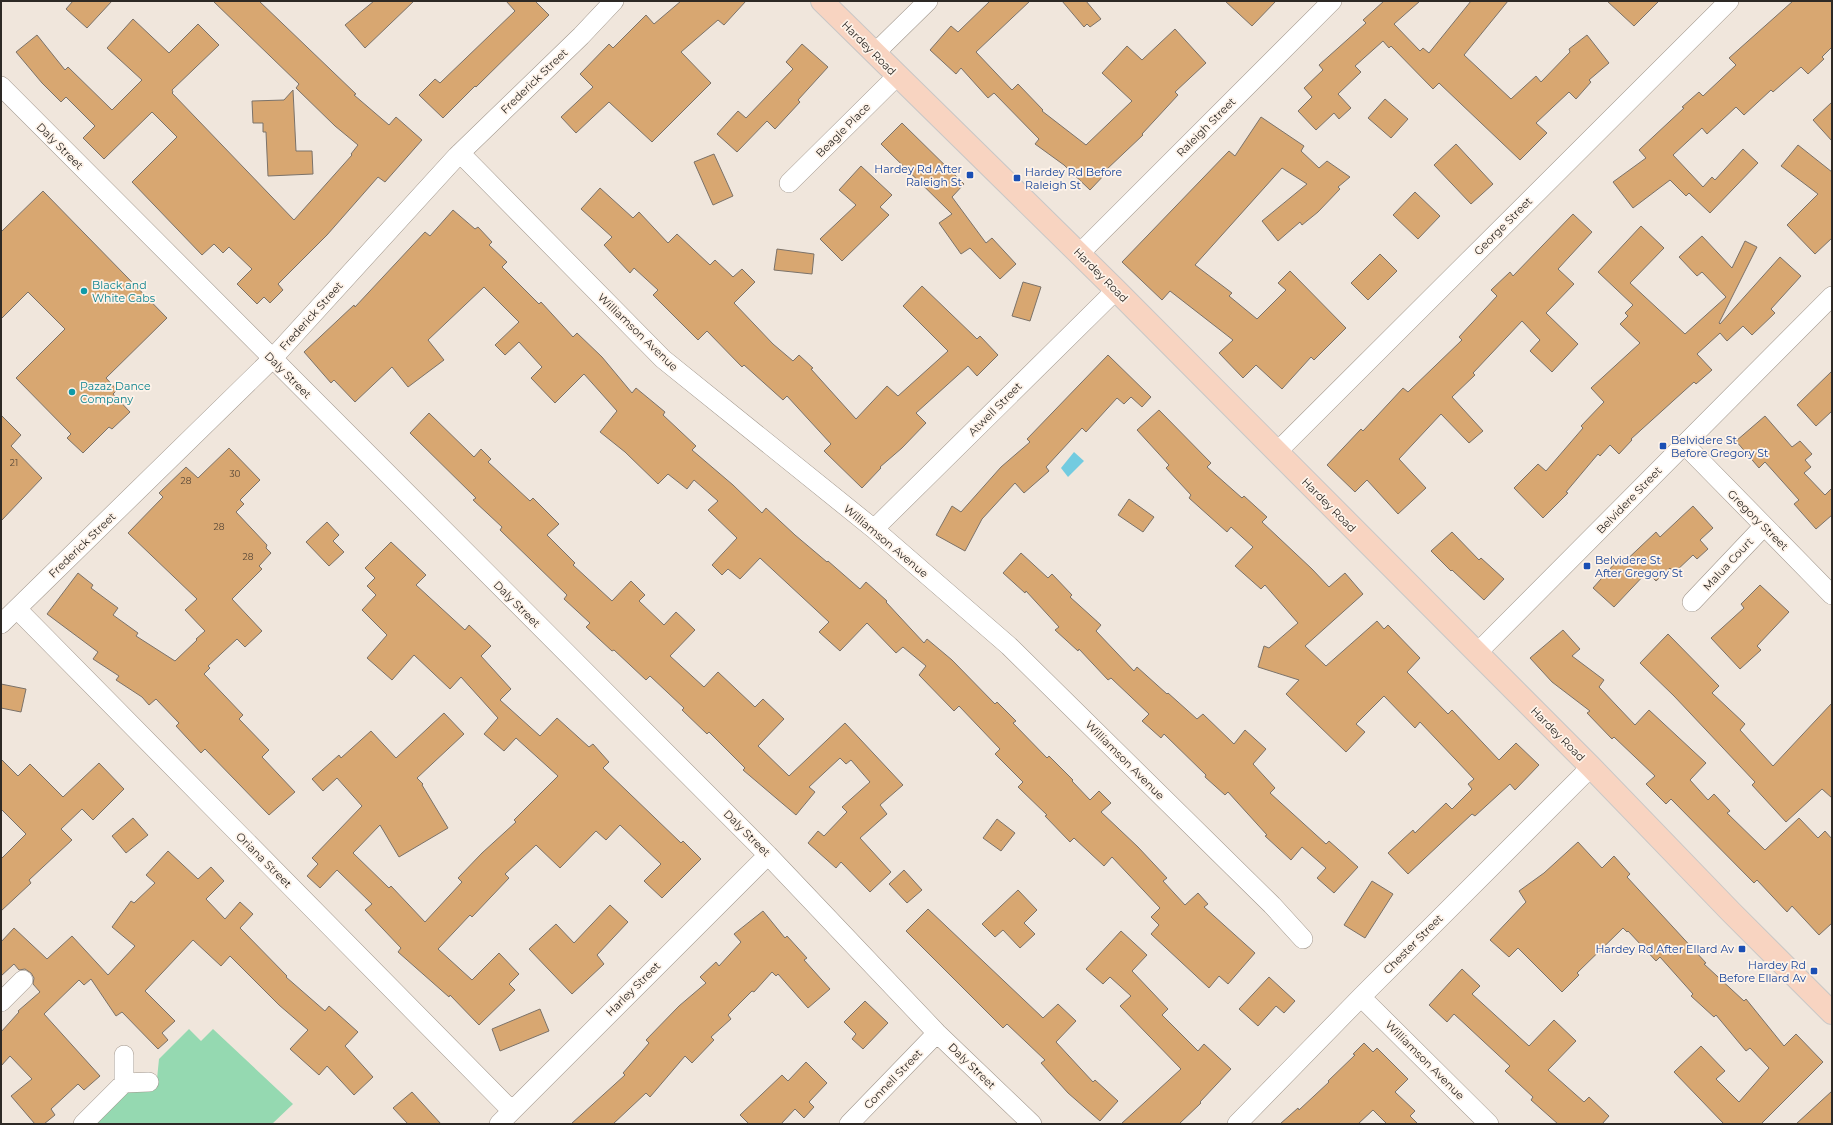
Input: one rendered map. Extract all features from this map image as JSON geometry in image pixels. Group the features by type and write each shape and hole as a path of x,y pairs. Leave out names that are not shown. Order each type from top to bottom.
{"main road":[{"name":"Hardey Road","path":"822,1 1116,290 1591,767 1731,912 1832,1013"}],"street":[{"name":"Frederick Street","path":"1,624 272,359 460,153 581,36 614,1"},
{"path":"875,53 928,1"},
{"name":"Raleigh Street","path":"1080,254 1332,1"},
{"name":"George Street","path":"1276,452 1729,1"},
{"name":"Beagle Place","path":"789,183 897,76"},
{"name":"Daly Street","path":"1,86 768,855 937,1033 1032,1124"},
{"name":"Williamson Avenue","path":"460,153 663,359 874,529 1010,646 1272,905 1303,939"},
{"name":"Atwell Street","path":"874,529 1116,290"},
{"name":"Belvidere Street","path":"1477,654 1832,296"},
{"name":"Gregory Street","path":"1684,444 1832,595"},
{"name":"Malua Court","path":"1692,602 1764,526"},
{"name":"Oriana Street","path":"17,609 512,1111"},
{"name":"Chester Street","path":"1237,1124 1361,997 1591,767"},
{"name":"Harley Street","path":"499,1124 768,855"},
{"path":"1,1002 23,980"},
{"name":"Williamson Avenue","path":"1361,997 1489,1124"},
{"name":"Connell Street","path":"849,1124 937,1033"},
{"path":"124,1055 124,1083"},
{"path":"83,1124 124,1083 149,1082"}],"green space":[{"path":"189,1029 201,1041 213,1029 293,1104 272,1124 92,1124 125,1092 156,1089 159,1059"}],"water":[{"path":"1074,452 1084,461 1068,477 1061,468"}],"building":[{"path":"73,1 112,1 87,28 66,9"},
{"path":"213,1 259,1 356,94 354,95 389,125 396,117 422,140 385,182 378,177 327,235 278,284 283,290 270,303 264,297 257,304 237,284 252,269 229,247 223,253 214,244 202,255 132,182 177,137 152,112 104,159 83,138 95,126 66,97 61,102 42,83 16,52 37,35 65,70 68,67 112,110 142,80 107,48 133,19 169,53 198,24 219,45 172,90 172,93 294,220 352,155 351,154 358,145 335,126 296,88 299,84"},
{"path":"374,1 414,1 365,48 345,25"},
{"path":"506,1 535,1 549,15 443,118 419,95 435,79 440,83 515,11"},
{"path":"681,1 746,1 724,25 718,20 681,52 711,83 652,142 609,102 576,133 561,117 593,87 580,74 609,44 613,48 646,15 654,24"},
{"path":"990,1 1030,1 976,52 1012,90 1018,84 1043,110 1042,111 1086,145 1132,101 1102,73 1127,46 1142,60 1175,29 1206,63 1175,92 1178,95 1142,134 1143,135 1106,170 1107,172 1090,190 1064,165 1035,144 1039,139 994,93 988,98 961,68 956,74 930,50 951,26 958,32"},
{"path":"1062,1 1086,1 1101,19 1090,27 1087,24 1084,27"},
{"path":"1225,1 1276,1 1252,26"},
{"path":"1384,1 1420,1 1394,24 1420,51 1423,48 1429,53 1471,1 1508,1 1464,55 1511,99 1536,76 1541,82 1570,52 1569,49 1587,35 1609,63 1589,80 1591,82 1576,99 1569,92 1536,123 1547,133 1520,160 1439,83 1433,89 1391,46 1389,48 1383,41 1355,66 1361,72 1338,94 1351,108 1339,119 1334,113 1316,130 1298,111 1312,97 1304,88 1323,70 1319,65 1366,23 1363,20"},
{"path":"1607,1 1659,1 1634,26"},
{"path":"1793,1 1832,1 1832,47 1822,57 1824,59 1808,74 1801,67 1773,92 1771,90 1744,115 1736,107 1707,134 1702,128 1673,155 1703,187 1712,177 1715,180 1743,149 1758,163 1710,213 1689,193 1686,196 1670,180 1633,208 1613,182 1646,158 1639,150 1699,92 1703,96 1736,65 1729,58"},
{"path":"802,44 828,67 798,100 800,102 775,129 767,121 737,152 717,134 738,111 746,118 793,69 786,62"},
{"path":"293,90 296,151 312,151 313,174 268,176 266,132 263,132 263,123 253,123 252,101 284,100"},
{"path":"1385,99 1408,119 1391,138 1368,118"},
{"path":"1832,102 1832,141 1813,120"},
{"path":"1261,117 1304,146 1301,151 1319,168 1327,161 1350,177 1338,187 1340,189 1318,212 1302,225 1300,222 1278,241 1262,221 1307,184 1282,168 1195,265 1232,293 1229,296 1257,319 1286,290 1278,283 1290,271 1346,328 1314,360 1311,357 1282,389 1256,365 1243,378 1219,353 1233,340 1170,291 1162,300 1122,262 1229,151 1235,156"},
{"path":"902,123 964,184 952,197 986,243 992,238 1016,264 1000,279 970,248 961,254 939,223 952,214 881,144"},
{"path":"1456,144 1493,184 1471,204 1434,165"},
{"path":"1798,145 1832,172 1832,238 1815,254 1787,225 1818,194 1781,166"},
{"path":"714,154 733,196 713,205 694,162"},
{"path":"861,166 892,195 880,207 889,215 842,261 820,239 856,205 839,190"},
{"path":"600,188 633,218 639,212 668,243 677,234 710,265 715,260 733,277 742,269 755,282 734,303 773,344 793,361 799,355 813,368 811,369 856,419 887,386 898,396 948,351 903,306 922,286 977,339 980,336 998,355 977,376 968,366 916,413 926,423 902,448 880,467 881,468 862,488 824,451 831,444 787,396 783,400 744,365 742,367 707,331 698,340 653,295 658,290 634,268 630,273 604,245 612,237 581,209"},
{"name":"Black and White Cabs","path":"43,191 167,318 106,378 117,390 113,394 130,412 112,429 109,427 83,453 67,438 71,434 16,378 65,329 28,292 1,319 1,232"},
{"path":"1415,192 1440,216 1418,239 1393,215"},
{"path":"453,210 475,229 478,227 492,242 489,245 507,262 502,267 539,304 541,302 573,337 577,333 602,357 632,393 636,388 665,412 663,415 696,446 692,450 733,485 762,513 766,508 795,535 860,589 866,582 887,601 886,602 924,643 927,639 952,660 995,704 997,702 1016,721 1013,723 1047,758 1049,756 1073,780 1072,781 1090,800 1099,791 1111,803 1101,812 1138,847 1167,878 1163,881 1185,905 1198,893 1208,904 1204,907 1255,953 1228,984 1219,976 1209,988 1151,934 1159,925 1151,917 1160,908 1112,857 1104,866 1074,838 1070,842 1045,816 1047,815 1018,787 1023,782 995,754 1000,749 959,706 954,711 919,675 926,666 903,647 896,653 867,623 840,651 819,632 829,622 760,558 740,579 728,569 722,575 712,565 737,538 708,510 718,501 694,480 687,489 668,474 658,484 625,452 600,432 617,411 584,374 555,403 531,378 542,367 519,342 505,355 495,345 519,322 484,287 428,340 444,360 408,387 392,367 355,402 334,380 331,383 304,352 354,305 355,307 425,232 430,236"},
{"path":"1573,214 1592,232 1558,269 1574,284 1546,313 1578,344 1552,372 1530,351 1540,340 1522,321 1473,373 1475,375 1452,397 1483,431 1469,443 1441,414 1399,459 1426,488 1398,514 1367,480 1355,492 1327,465 1361,429 1363,431 1403,388 1408,392 1462,340 1459,337 1497,296 1491,290 1510,272 1513,276"},
{"path":"1641,226 1664,248 1630,283 1685,334 1726,297 1702,272 1697,276 1679,257 1702,236 1732,268 1745,241 1757,247 1719,323 1720,324 1780,257 1801,276 1771,309 1775,313 1752,335 1743,326 1727,341 1720,333 1697,354 1712,370 1696,384 1694,382 1631,439 1632,440 1619,454 1610,445 1600,456 1598,454 1566,492 1568,493 1543,518 1514,488 1538,464 1546,471 1583,428 1581,426 1604,402 1591,388 1640,343 1620,324 1628,316 1625,313 1633,305 1598,272"},
{"path":"777,249 814,254 812,274 774,270"},
{"path":"1380,254 1397,271 1368,300 1351,283"},
{"path":"1023,282 1041,287 1030,321 1012,316"},
{"path":"1108,355 1151,397 1142,407 1131,397 1124,404 1117,398 1086,432 1082,428 1046,467 1049,471 1024,493 1015,483 982,519 965,551 936,535 952,506 961,512 1001,467 1030,442 1027,439"},
{"path":"1832,371 1832,411 1816,426 1797,405"},
{"path":"1159,410 1211,463 1207,467 1242,498 1244,496 1267,517 1262,522 1329,587 1345,573 1363,594 1305,646 1326,666 1377,621 1384,629 1388,625 1420,658 1407,672 1448,714 1452,710 1499,760 1516,743 1539,765 1515,790 1510,784 1475,816 1472,814 1408,874 1388,853 1413,830 1415,833 1446,803 1452,809 1472,789 1468,784 1474,779 1420,722 1415,728 1384,696 1356,724 1365,732 1346,752 1286,694 1299,680 1258,667 1264,646 1269,648 1298,623 1265,585 1261,589 1235,566 1253,547 1231,527 1227,532 1189,498 1191,495 1166,468 1169,465 1137,430"},
{"path":"429,413 474,457 481,449 491,459 488,462 530,501 533,498 559,524 547,535 575,563 573,565 612,601 631,581 645,595 639,601 664,625 676,612 695,630 670,656 704,687 718,672 755,707 763,699 784,719 758,746 789,776 845,723 903,785 880,805 887,814 860,838 891,872 870,892 841,862 836,868 808,843 818,831 824,836 847,812 842,807 870,782 851,760 846,764 840,758 809,787 815,792 796,815 743,770 745,768 709,732 707,734 682,710 684,708 650,676 646,680 614,650 612,651 586,627 590,623 564,599 567,595 500,530 502,527 473,500 476,498 410,433"},
{"path":"1,415 21,435 11,446 42,478 1,521"},
{"path":"1765,416 1792,447 1800,441 1812,454 1805,460 1811,467 1804,473 1825,495 1832,488 1832,515 1816,529 1794,504 1799,500 1765,462 1759,468 1736,441"},
{"path":"229,448 260,480 240,500 244,504 236,512 267,545 266,548 271,553 259,566 262,569 232,599 262,631 245,647 237,639 208,666 210,668 204,674 243,715 239,719 269,750 262,757 295,792 269,815 205,749 201,753 176,726 179,723 156,699 149,705 142,697 116,680 119,676 93,659 98,652 47,614 78,573 93,585 91,588 118,608 113,615 138,633 136,636 175,661 205,631 185,610 197,599 128,533 163,497 159,493 186,467 198,478"},
{"path":"1129,499 1154,517 1143,532 1118,515"},
{"path":"1693,506 1713,528 1700,540 1708,549 1697,559 1693,555 1674,573 1670,568 1656,581 1647,572 1614,607 1593,588 1616,562 1620,566 1656,532 1660,537"},
{"path":"327,522 339,535 333,541 344,552 329,566 306,542"},
{"path":"1452,532 1479,560 1481,558 1504,579 1484,600 1431,551"},
{"path":"391,542 426,575 416,585 465,630 469,625 491,646 481,656 511,689 500,700 540,736 557,718 589,747 593,744 609,762 603,768 681,843 683,841 701,859 662,898 644,881 661,864 620,825 606,840 596,831 560,868 536,845 505,874 509,878 472,917 470,915 438,949 472,980 499,953 519,974 509,984 515,990 479,1025 450,995 449,997 398,952 401,948 365,910 372,904 337,870 320,888 307,876 318,864 312,858 362,806 337,778 323,791 312,779 339,755 341,758 371,731 396,758 444,713 464,734 417,778 423,784 422,785 448,828 399,857 380,825 353,853 389,888 391,886 425,922 462,882 458,878 482,853 516,822 514,820 558,776 516,738 504,751 484,734 498,718 461,677 450,689 414,655 392,680 367,658 387,635 362,610 376,595 367,586 375,578 365,568"},
{"path":"1021,553 1048,578 1052,574 1072,595 1070,597 1101,625 1096,631 1134,671 1137,667 1197,719 1203,714 1234,744 1245,730 1266,749 1253,764 1275,788 1270,793 1326,844 1329,841 1358,867 1334,893 1317,878 1326,868 1302,847 1291,860 1265,836 1267,835 1228,792 1225,795 1205,777 1206,775 1164,734 1161,738 1142,721 1149,714 1111,678 1108,680 1079,649 1078,651 1055,630 1059,627 1026,591 1025,593 1003,573"},
{"path":"1760,585 1789,612 1757,646 1761,650 1740,669 1711,638 1744,608 1741,604"},
{"path":"1563,630 1580,649 1572,656 1604,680 1599,687 1635,725 1649,710 1706,763 1690,780 1708,800 1714,794 1730,811 1727,813 1765,850 1799,818 1818,838 1825,831 1832,839 1832,923 1819,935 1792,906 1787,912 1757,880 1754,883 1671,799 1666,804 1646,784 1655,776 1614,737 1612,739 1587,713 1590,711 1552,682 1530,658"},
{"path":"1668,634 1719,686 1712,693 1745,724 1740,730 1773,766 1832,703 1832,798 1822,789 1786,822 1752,785 1755,782 1674,696 1640,663"},
{"path":"1,684 26,689 21,712 1,708"},
{"path":"1,759 18,776 30,764 63,797 99,763 124,789 93,820 82,809 61,829 72,840 29,880 31,883 1,911 1,859 26,834 1,809"},
{"path":"133,818 148,835 126,853 112,836"},
{"path":"997,819 1015,833 1001,851 983,838"},
{"path":"1578,842 1602,868 1614,856 1630,874 1627,877 1706,963 1704,964 1744,1001 1746,999 1784,1046 1796,1034 1823,1062 1761,1124 1724,1124 1674,1072 1701,1046 1725,1071 1716,1079 1739,1102 1769,1068 1750,1048 1746,1051 1716,1015 1714,1017 1691,996 1693,994 1660,957 1656,961 1628,931 1627,932 1623,928 1577,973 1579,975 1562,992 1518,948 1509,957 1490,940 1526,902 1519,891 1544,873"},
{"path":"168,851 198,879 211,867 224,881 206,899 225,919 240,902 253,914 240,928 287,976 286,977 325,1011 329,1006 358,1032 345,1046 373,1077 354,1095 327,1066 319,1075 290,1049 308,1030 279,1005 230,956 221,966 193,940 145,991 175,1021 162,1033 168,1040 158,1049 122,1012 116,1016 91,979 84,985 79,980 44,1014 100,1076 84,1090 78,1084 51,1109 55,1115 44,1124 35,1124 11,1096 32,1079 10,1056 1,1066 1,1032 19,1012 18,1011 40,992 33,984 34,978 31,973 25,969 19,970 14,964 1,976 1,942 14,928 47,959 72,936 108,975 135,946 112,927 131,901 134,903 155,883 146,875"},
{"path":"904,870 922,890 907,903 889,884"},
{"path":"1372,881 1393,894 1365,938 1344,925"},
{"path":"1018,890 1037,910 1024,923 1035,934 1020,948 1003,930 995,937 982,924"},
{"path":"610,905 628,922 597,955 604,964 572,994 529,949 556,924 574,943"},
{"path":"928,909 1043,1018 1058,1004 1076,1021 1056,1042 1093,1082 1095,1080 1118,1101 1100,1121 1068,1093 1041,1063 1045,1060 1007,1024 1003,1028 906,931"},
{"path":"763,911 785,938 787,936 807,958 804,960 830,989 808,1008 778,974 776,976 772,972 754,992 752,991 728,1015 731,1019 711,1037 714,1040 692,1063 685,1056 650,1097 646,1093 613,1124 571,1124 625,1075 623,1073 649,1043 646,1040 679,1006 706,983 700,977 716,962 719,966 741,942 734,934"},
{"path":"1121,931 1147,955 1132,971 1168,1009 1162,1015 1198,1051 1204,1044 1231,1069 1200,1102 1201,1103 1179,1124 1121,1124 1181,1069 1120,1006 1131,996 1110,977 1103,984 1086,969"},
{"path":"1462,969 1480,986 1472,994 1529,1046 1554,1020 1576,1041 1548,1070 1584,1102 1589,1097 1609,1116 1602,1124 1558,1124 1531,1100 1533,1097 1505,1071 1510,1066 1454,1014 1447,1022 1429,1005"},
{"path":"1269,977 1295,1001 1284,1013 1276,1006 1258,1026 1239,1009"},
{"path":"865,1001 888,1023 863,1049 852,1039 856,1034 844,1022"},
{"path":"540,1009 549,1031 500,1051 492,1029"},
{"path":"1364,1043 1373,1052 1377,1048 1408,1079 1395,1092 1415,1111 1410,1116 1418,1124 1387,1124 1373,1110 1358,1124 1280,1124 1298,1108 1299,1110 1329,1082 1328,1081 1355,1055 1353,1054"},
{"path":"806,1062 827,1083 809,1102 814,1107 804,1118 795,1109 781,1124 749,1124 740,1115 782,1075 788,1081"},
{"path":"1832,1091 1832,1124 1796,1124"},
{"path":"412,1092 441,1124 408,1124 393,1108"}],"place":[{"name":"Hardey Rd After Raleigh St","path":"970,175"},
{"name":"Hardey Rd Before Raleigh St","path":"1017,178"},
{"name":"Black and White Cabs","path":"84,291"},
{"name":"Pazaz Dance Company","path":"72,392"},
{"name":"Belvidere St Before Gregory St","path":"1663,446"},
{"name":"Belvidere St After Gregory St","path":"1587,566"},
{"name":"Hardey Rd After Ellard Av","path":"1742,949"},
{"name":"Hardey Rd Before Ellard Av","path":"1814,971"}]}
